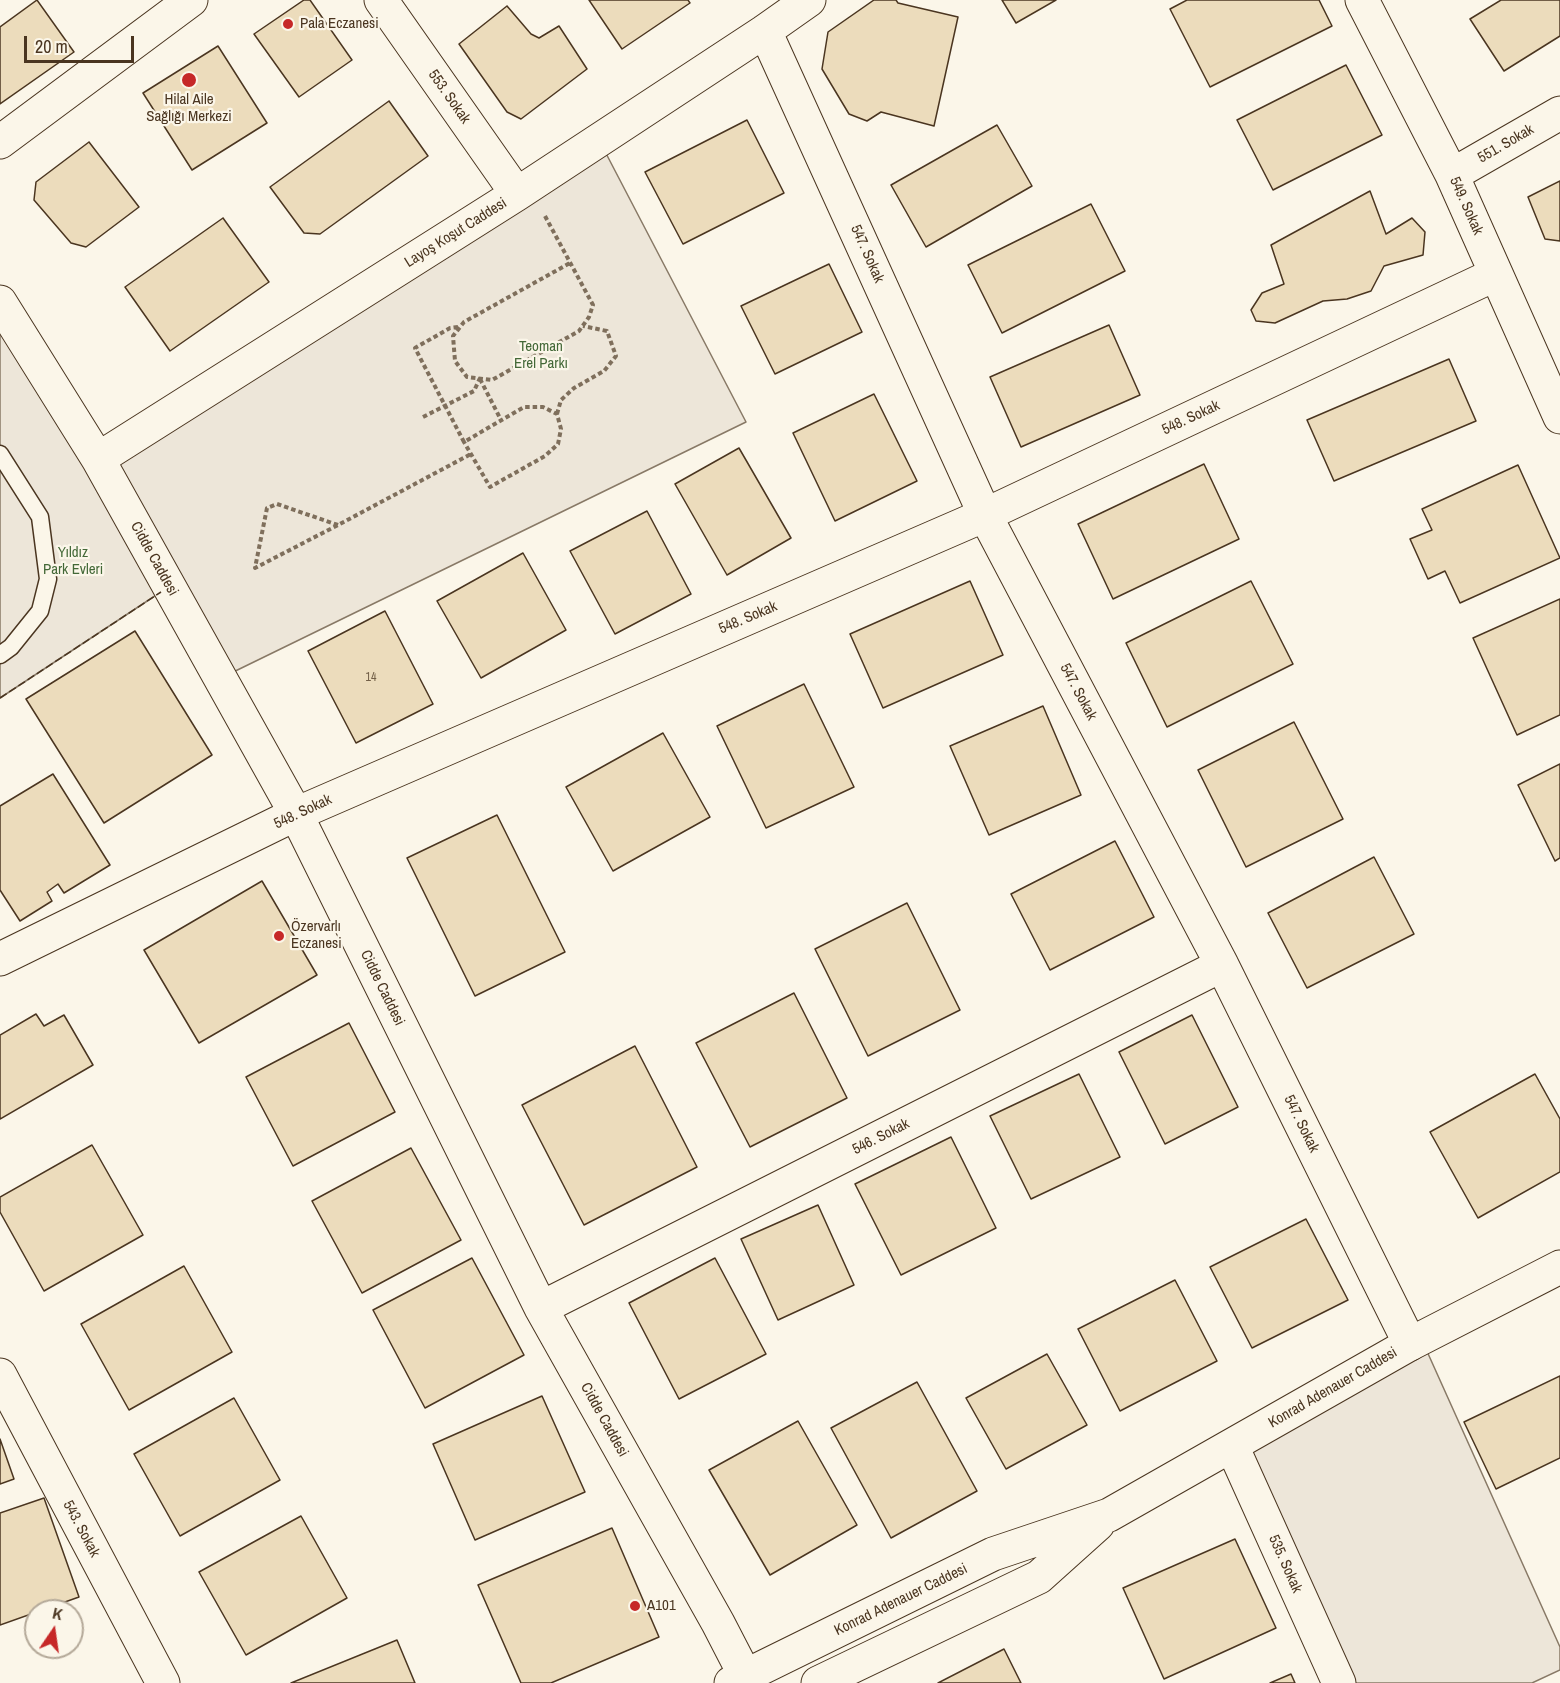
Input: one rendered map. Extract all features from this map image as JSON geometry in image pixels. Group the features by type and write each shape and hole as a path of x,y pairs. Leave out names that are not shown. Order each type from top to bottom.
{"street":[{"path":"0,142 191,0"},
{"name":"553. Sokak","path":"381,0 523,190"},
{"name":"Layoş Koşut Caddesi","path":"98,459 523,190 809,0"},
{"name":"549. Sokak","path":"1362,0 1452,175 1560,417"},
{"name":"547. Sokak","path":"765,31 985,515 1222,965 1410,1344"},
{"name":"551. Sokak","path":"1452,175 1560,113"},
{"name":"548. Sokak","path":"0,959 296,814 985,515 1496,274"},
{"name":"Cidde Caddesi","path":"0,302 98,459 296,814 541,1308 718,1623 742,1681"},
{"name":"546. Sokak","path":"541,1308 1222,965"},
{"name":"Konrad Adenauer Caddesi","path":"742,1681 993,1554 1109,1515 1410,1344 1560,1267"},
{"name":"543. Sokak","path":"0,1375 163,1683"},
{"name":"535. Sokak","path":"1232,1446 1339,1683"},
{"name":"Konrad Adenauer Caddesi","path":"818,1683 1039,1577 1109,1515"}],"lane":[{"path":"0,454 40,517 48,579 40,611 11,647 0,655"}],"path":[{"path":"523,190 570,263 593,305 579,331 492,380 467,377 455,361 453,336 459,327 464,322 570,263"},
{"path":"459,327 450,328 415,348 464,442 490,486 545,456 558,444 561,429 557,414 561,400 574,388 604,371 616,356 607,331 583,326"},
{"path":"423,417 474,392 480,378"},
{"path":"480,378 501,420"},
{"path":"464,442 524,407 543,407 557,414"},
{"path":"338,525 277,504 267,508 255,568 338,525 471,454"}],"green space":[{"name":"Teoman Erel Parkı","path":"599,140 746,422 221,678 170,586 0,698 0,302 98,458"},
{"path":"1421,1338 1560,1647 1560,1670 1532,1683 1339,1683 1232,1446"}],"building":[{"path":"37,0 74,52 0,104 0,27"},
{"path":"304,0 310,0 352,60 299,97 254,34"},
{"path":"589,0 688,0 690,3 622,49"},
{"path":"874,0 896,0 898,3 958,17 934,126 881,112 867,121 849,114 822,69 828,32"},
{"path":"1002,0 1056,0 1016,23"},
{"path":"1187,0 1319,0 1332,26 1210,87 1170,9"},
{"path":"1501,0 1560,0 1560,36 1504,71 1470,19"},
{"path":"507,6 531,34 539,38 559,26 587,69 521,119 507,112 459,44"},
{"path":"218,46 267,123 192,170 143,93"},
{"path":"1346,65 1382,135 1273,190 1237,120"},
{"path":"389,101 428,156 320,234 304,233 270,187"},
{"path":"747,120 784,193 683,244 645,172"},
{"path":"997,125 1032,186 926,247 891,185"},
{"path":"89,142 139,207 86,247 71,243 34,200 36,182"},
{"path":"1560,181 1560,241 1545,239 1528,197"},
{"path":"1370,191 1386,234 1412,218 1425,232 1423,255 1384,266 1371,291 1347,299 1323,301 1275,323 1256,321 1251,310 1262,293 1284,284 1271,245"},
{"path":"1091,204 1125,271 1002,333 968,265"},
{"path":"223,218 269,282 170,351 125,287"},
{"path":"829,264 862,332 775,374 741,306"},
{"path":"1109,325 1140,395 1021,447 990,377"},
{"path":"1449,359 1476,421 1334,481 1307,420"},
{"path":"874,394 917,481 835,521 793,433"},
{"path":"739,448 791,538 727,575 675,484"},
{"path":"1204,464 1239,539 1113,599 1078,524"},
{"path":"1518,465 1560,558 1460,603 1445,571 1428,579 1410,539 1432,530 1422,509"},
{"path":"647,511 691,594 615,634 570,551"},
{"path":"523,553 566,630 481,678 437,601"},
{"path":"970,581 1003,655 883,708 850,634"},
{"path":"1251,581 1293,664 1167,727 1126,643"},
{"path":"1560,599 1560,715 1517,735 1473,638"},
{"path":"385,611 433,704 356,743 308,651"},
{"path":"135,631 212,755 104,823 26,699"},
{"path":"804,684 854,787 766,828 717,726"},
{"path":"1043,706 1081,795 989,835 950,746"},
{"path":"1294,722 1343,819 1246,867 1198,770"},
{"path":"663,733 710,817 613,871 566,787"},
{"path":"1560,764 1560,858 1555,861 1518,785"},
{"path":"53,774 110,865 64,893 58,884 47,892 52,901 20,921 0,890 0,806"},
{"path":"497,815 565,952 475,996 407,858"},
{"path":"1115,841 1154,917 1050,970 1011,894"},
{"path":"1374,857 1414,934 1307,988 1268,913"},
{"path":"262,881 317,975 199,1043 144,950"},
{"path":"907,903 960,1010 868,1056 815,949"},
{"path":"794,993 847,1098 750,1147 696,1043"},
{"path":"36,1014 44,1026 64,1015 93,1065 0,1119 0,1035"},
{"path":"1192,1015 1238,1107 1165,1144 1119,1052"},
{"path":"349,1023 395,1112 293,1166 246,1077"},
{"path":"635,1046 697,1167 584,1225 522,1105"},
{"path":"1079,1074 1120,1157 1031,1199 990,1116"},
{"path":"1535,1074 1560,1119 1560,1172 1478,1218 1430,1132"},
{"path":"951,1137 996,1228 901,1275 855,1184"},
{"path":"92,1145 143,1235 44,1291 0,1212 0,1197"},
{"path":"411,1148 461,1240 362,1293 312,1201"},
{"path":"818,1205 854,1285 778,1320 741,1239"},
{"path":"1306,1219 1348,1300 1252,1348 1210,1267"},
{"path":"472,1258 524,1355 425,1408 373,1310"},
{"path":"715,1258 766,1354 679,1399 629,1303"},
{"path":"184,1266 232,1352 129,1410 81,1324"},
{"path":"1175,1280 1217,1361 1120,1411 1078,1329"},
{"path":"1047,1354 1087,1425 1006,1469 966,1398"},
{"path":"1560,1376 1560,1458 1496,1489 1464,1422"},
{"path":"917,1382 977,1491 891,1538 831,1428"},
{"path":"542,1396 585,1492 475,1540 433,1444"},
{"path":"234,1398 280,1480 180,1536 134,1454"},
{"path":"798,1421 857,1525 770,1575 709,1470"},
{"path":"0,1439 14,1479 0,1484"},
{"path":"44,1498 79,1597 24,1599 24,1616 0,1625 0,1513"},
{"path":"301,1516 347,1598 246,1655 199,1572"},
{"path":"612,1528 659,1637 551,1683 521,1683 478,1585"},
{"path":"1235,1539 1276,1628 1164,1679 1123,1588"},
{"path":"397,1640 415,1683 291,1683"},
{"path":"1004,1649 1021,1683 938,1683"},
{"path":"1291,1674 1295,1683 1270,1683"}],"fence":[{"path":"0,698 161,592"}],"place":[{"name":"Pala Eczanesi","path":"288,24"},
{"name":"Hilal Aile Sağlığı Merkezi","path":"189,80"},
{"name":"Özervarlı Eczanesi","path":"279,936"},
{"name":"A101","path":"635,1606"}],"park label":[{"name":"Yıldız Park Evleri","path":"73,562"}]}
